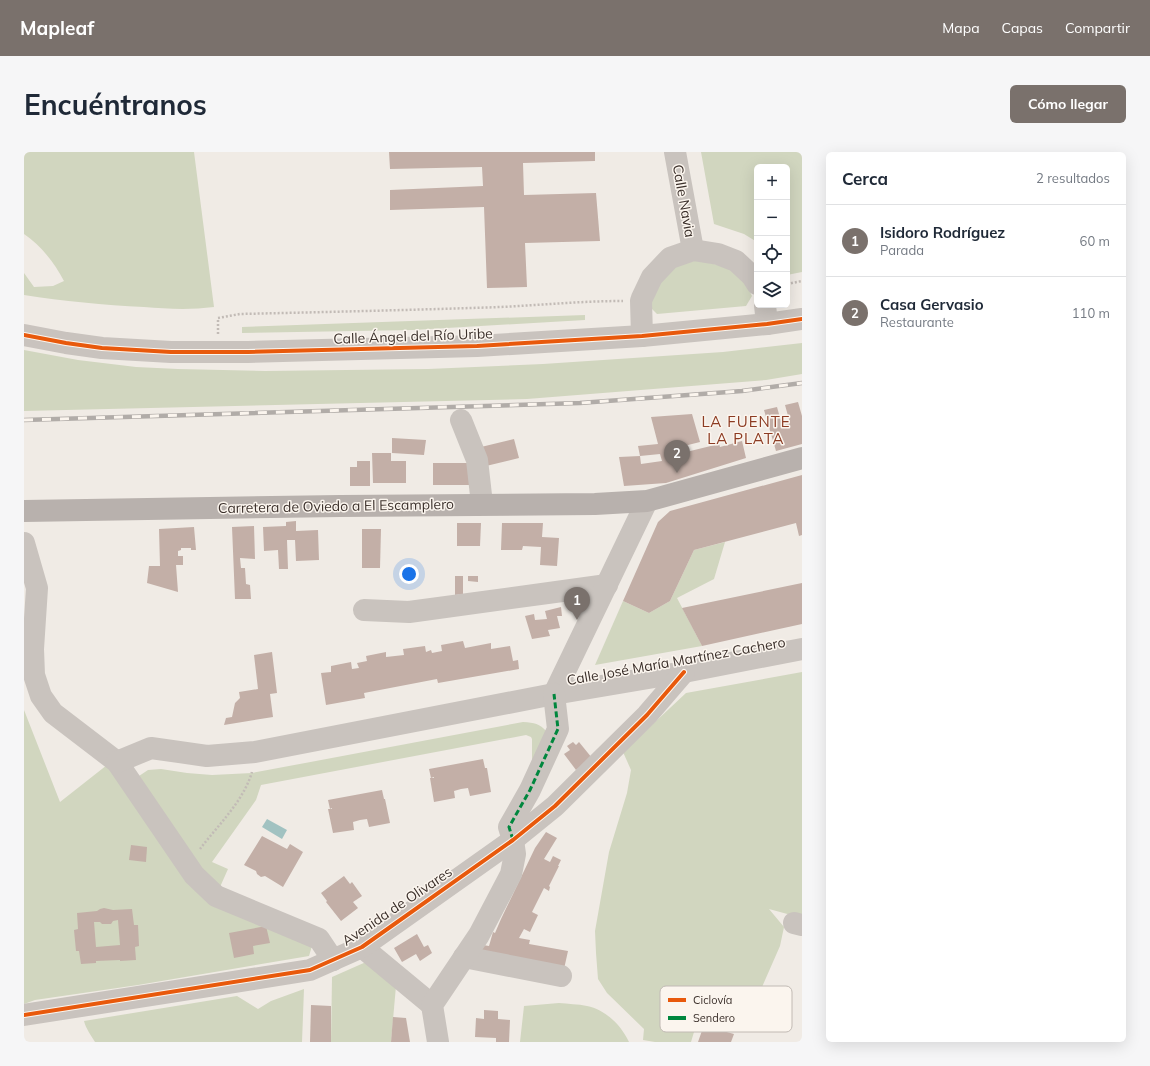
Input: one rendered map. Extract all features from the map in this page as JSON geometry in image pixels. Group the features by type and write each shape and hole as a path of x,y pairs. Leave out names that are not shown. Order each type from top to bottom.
{"main road":[{"name":"Carretera de Oviedo a El Escamplero","path":"24,511 482,504 595,504 647,501 802,458"}],"street":[{"name":"Calle Navia","path":"675,152 693,250"},
{"path":"642,336 641,301 652,277 670,258 693,250 718,254 736,261 754,279"},
{"name":"Calle Ángel del Río Uribe","path":"24,334 66,343 102,348 172,352 248,352 477,346 642,336 766,315 802,319"},
{"path":"460,420 474,441 482,504"},
{"path":"432,1005 479,936 511,874 515,854 509,826 530,790 558,729 554,694 647,501"},
{"path":"24,544 37,588 33,649 34,675 40,696 53,713 116,762 194,875 216,896 319,939 333,960"},
{"path":"364,610 409,612 607,585"},
{"name":"Calle José María Martínez Cachero","path":"116,762 151,748 207,756 255,752 554,694 684,672 802,649"},
{"name":"Avenida de Olivares","path":"24,1015 310,970 362,947 513,840 555,806 647,715 684,672"},
{"path":"362,947 432,1005 438,1042"},
{"path":"464,957 561,976"}],"path":[{"path":"790,283 802,281"},
{"path":"218,352 218,318 240,314 499,307 606,301 641,301"},
{"path":"188,866 232,809 248,783 252,769"}],"green space":[{"path":"24,152 194,152 214,307 188,309 161,308 114,305 24,295 24,273 34,287 53,286 64,281 47,255 24,234"},
{"path":"701,152 802,152 802,272 790,274 790,164 754,164 754,240 744,234 714,224"},
{"path":"697,260 727,267 745,282 752,296 746,306 657,314 649,306 657,285 674,267"},
{"path":"585,315 585,320 413,330 242,333 242,327"},
{"path":"802,343 802,374 766,380 527,399 24,411 24,350 78,360 136,367 265,371 428,369 543,364 723,352"},
{"path":"725,542 714,579 677,598 702,646 595,665 623,601 649,613 670,601 694,550"},
{"path":"802,672 802,918 769,909 784,927 780,946 762,986 660,986 660,1032 694,1032 691,1042 655,1042 643,1040 644,1029 607,993 598,979 595,931 609,852 627,793 631,770 623,752 686,693"},
{"path":"24,710 60,802 107,765 173,855 312,946 309,956 138,985 35,1000 24,1004"},
{"path":"523,722 536,724 547,732 532,779 532,739 526,735 261,785 256,800 212,862 228,869 220,887 207,877 136,778 148,770 161,769 212,775 252,773"},
{"path":"366,962 396,986 391,1042 331,1042 332,977"},
{"path":"304,989 302,1042 95,1042 84,1021 237,996 258,1009 271,1001"},
{"path":"559,1003 584,1005 600,1011 617,1024 629,1042 520,1042 524,1006"}],"water":[{"path":"267,819 287,830 282,839 262,827"}],"building":[{"path":"389,152 595,152 595,161 523,163 524,195 596,193 600,241 525,243 527,287 487,288 484,207 390,210 390,190 483,186 482,167 390,169"},
{"path":"798,402 802,416 802,444 776,451 764,410 777,407 782,425 790,423 785,405"},
{"path":"692,414 700,442 680,447 682,453 719,444 720,447 742,441 746,458 666,483 624,486 619,457 640,456 638,446 658,444 651,417","holes":["660,454 662,461 641,464 640,456"]},
{"path":"392,438 426,440 424,455 392,453"},
{"path":"514,439 519,458 486,466 481,447"},
{"path":"372,453 391,453 391,461 406,461 406,483 373,483"},
{"path":"357,461 370,461 370,486 350,486 350,467 357,467"},
{"path":"433,463 469,463 478,485 433,485"},
{"path":"802,475 802,535 799,536 796,523 694,550 670,601 649,613 623,601 658,522 670,511"},
{"path":"296,521 296,531 318,530 319,560 296,561 295,540 287,540 288,569 279,569 278,550 264,551 263,527 286,526 286,522"},
{"path":"457,523 481,523 480,546 457,546"},
{"path":"502,523 543,523 542,537 559,538 557,566 540,565 541,547 523,546 522,550 501,550"},
{"path":"254,526 255,559 240,558 241,568 245,568 246,584 250,585 251,599 235,599 232,527"},
{"path":"194,527 196,550 191,550 191,548 181,548 181,550 178,551 178,556 183,556 183,565 176,565 178,592 147,583 149,566 160,566 159,529"},
{"path":"362,529 381,529 380,568 362,568"},
{"path":"455,576 463,576 463,594 455,595"},
{"path":"468,576 478,576 478,582 468,581"},
{"path":"802,583 802,624 702,646 682,608"},
{"path":"561,607 562,616 557,616 560,628 548,630 550,636 532,639 525,616 534,614 535,620 547,619 545,611"},
{"path":"463,641 465,648 491,643 491,649 510,646 513,661 518,660 519,669 438,683 437,679 364,693 365,698 326,705 321,673 331,672 331,666 351,662 352,669 359,668 357,663 367,661 366,656 386,652 386,657 404,655 403,649 425,646 426,652 431,650 432,653 442,651 441,645"},
{"path":"272,652 277,693 270,694 273,717 224,725 226,718 232,717 235,703 240,698 239,692 258,689 254,655"},
{"path":"573,742 576,745 579,742 592,758 576,770 564,754 570,750 567,746"},
{"path":"483,759 485,768 487,768 491,792 470,796 468,788 461,789 454,791 455,798 434,802 429,769"},
{"path":"382,790 390,823 369,827 367,819 360,820 353,822 354,830 333,833 328,809 330,809 328,800"},
{"path":"546,832 557,838 544,859 550,862 553,856 561,860 549,886 549,891 544,888 532,912 538,915 530,932 524,929 519,938 530,940 529,944 568,951 564,969 481,953 483,945 489,946 493,932 495,933 535,848"},
{"path":"262,836 287,849 290,844 303,852 283,887 265,876 261,877 256,871 244,865"},
{"path":"131,845 147,847 146,862 129,860"},
{"path":"344,876 350,884 352,882 362,896 353,902 358,908 341,921 321,893"},
{"path":"100,909 132,909 134,925 138,925 139,946 135,947 136,960 96,961 96,963 81,964 79,951 76,951 74,930 78,929 77,913 97,911","holes":["118,920 120,945 96,947 94,922 111,924 113,921"]},
{"path":"266,926 270,943 253,946 254,954 234,958 229,933"},
{"path":"417,934 424,947 428,945 432,953 420,961 416,954 402,962 394,948"},
{"path":"311,1005 331,1006 331,1042 310,1042"},
{"path":"484,1010 498,1011 498,1019 510,1020 509,1042 496,1042 496,1038 475,1037 476,1018 484,1019"},
{"path":"393,1017 406,1018 410,1042 391,1042"},
{"path":"702,1032 727,1032 734,1034 731,1042 698,1042"}],"railway":[{"path":"24,420 580,403 742,391 802,383"}],"marked path":[{"path":"513,840 509,827 530,790 558,729 554,694"}],"cycle path":[{"path":"24,335 102,348 171,352 248,352 477,346 642,336 767,324 802,319"},
{"path":"24,1015 310,970 362,947 513,840 555,806 647,715 684,672"}],"place":[{"name":"Casa Gervasio","path":"677,473"},
{"name":"Isidoro Rodríguez","path":"577,620"}],"district":[{"name":"LA FUENTE LA PLATA","path":"746,430"}]}
